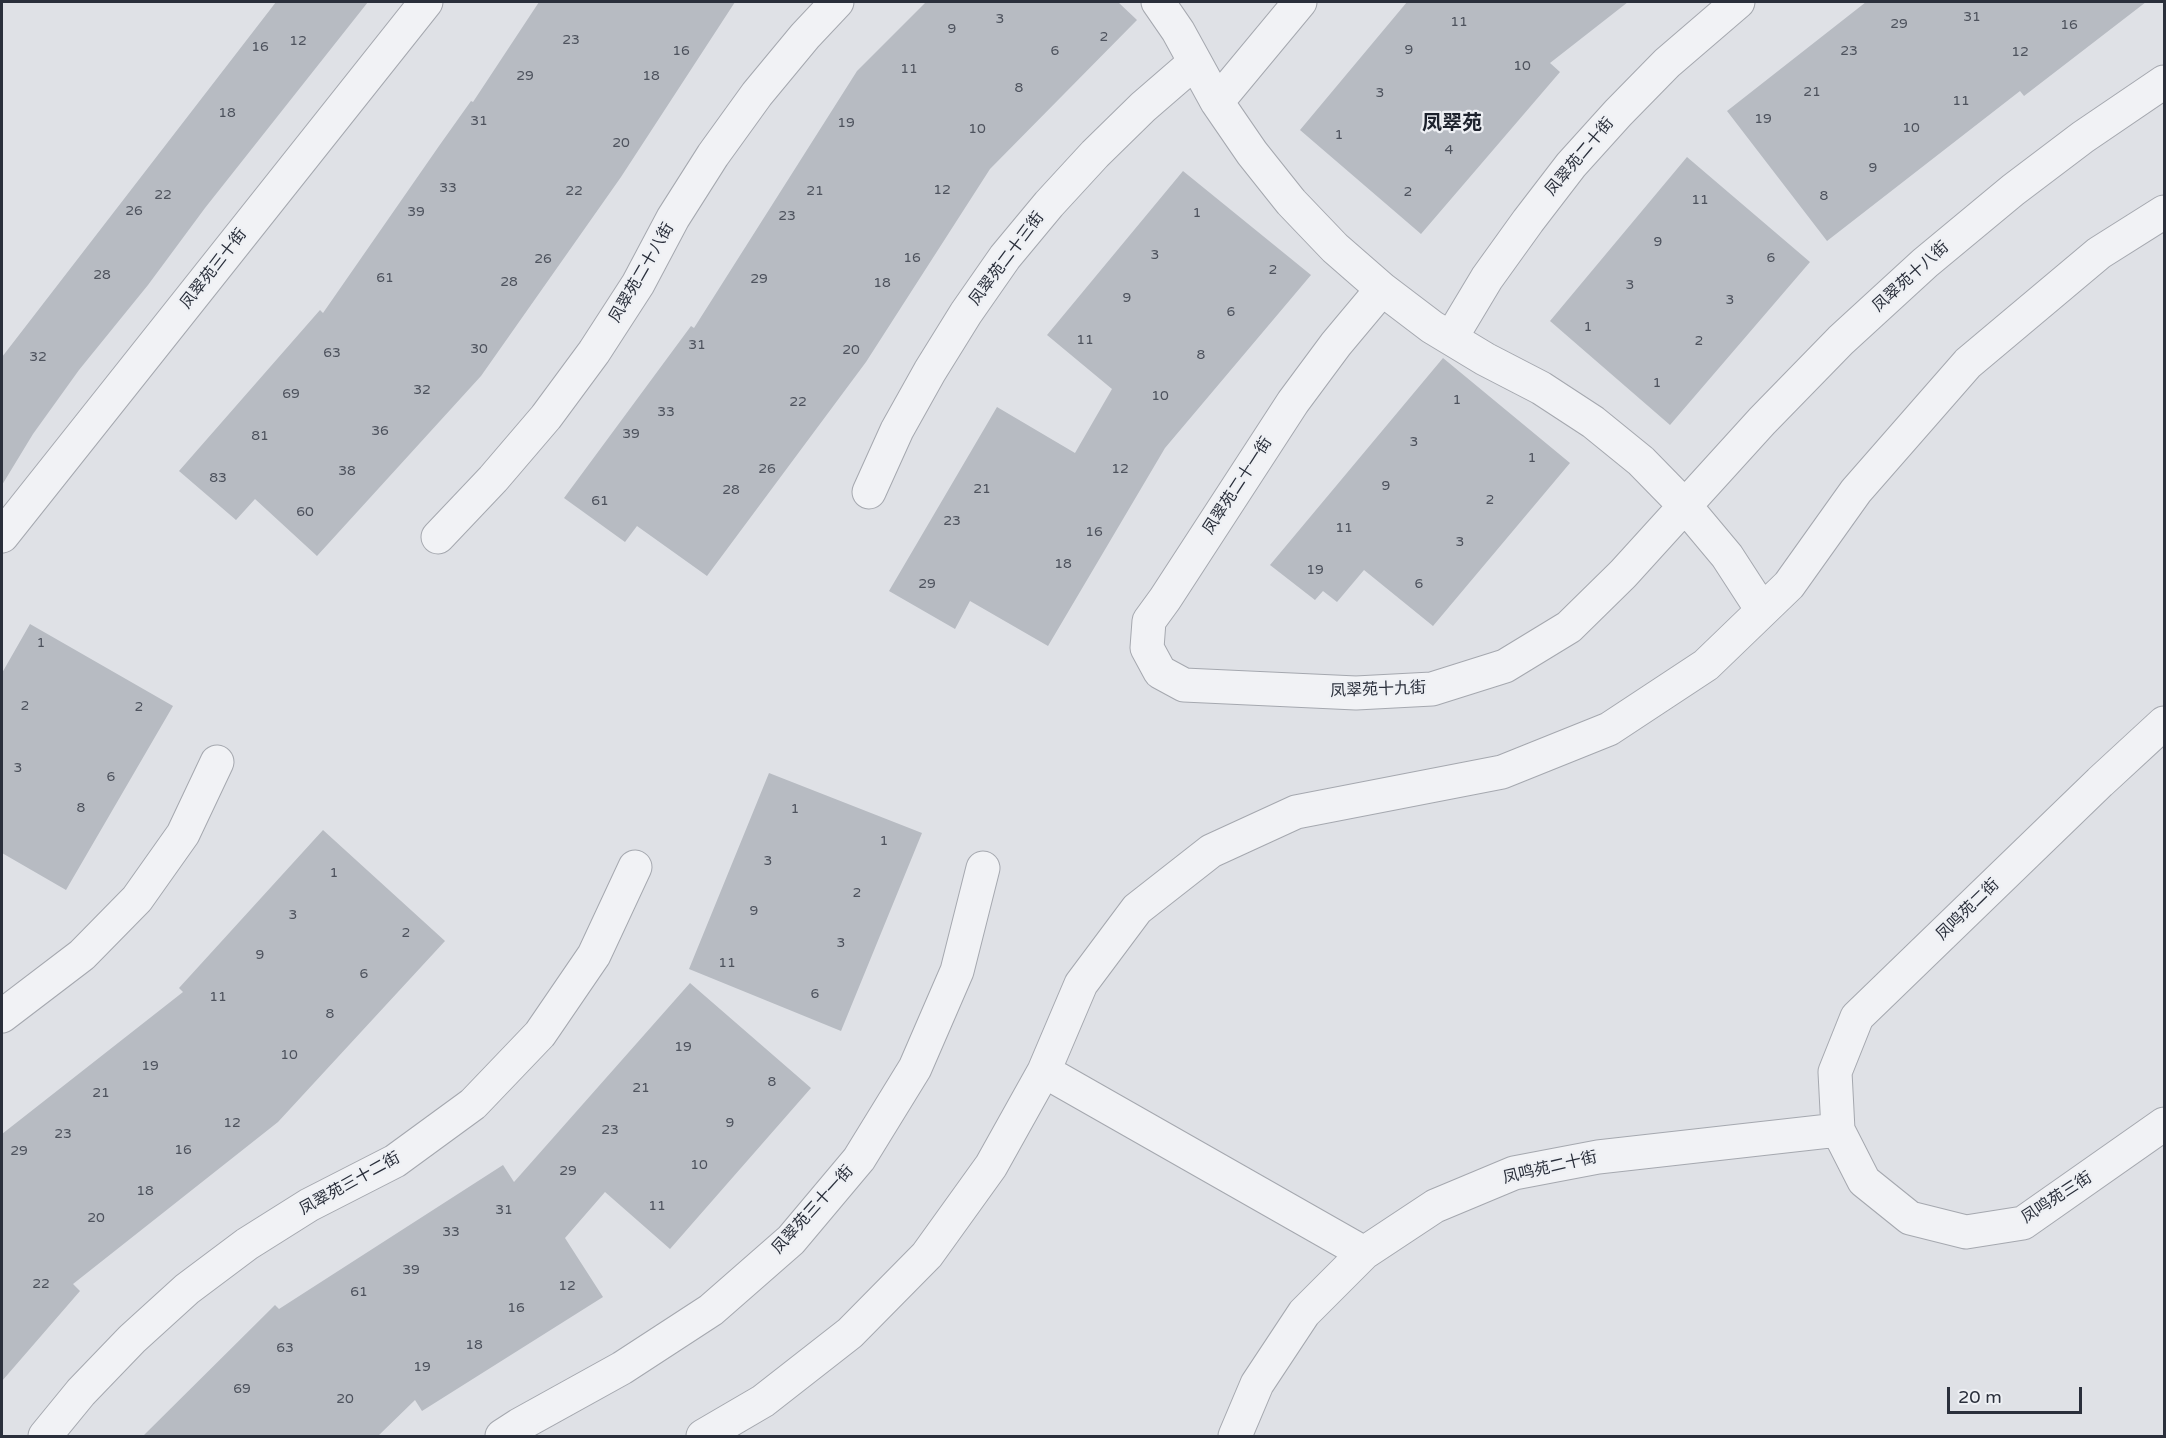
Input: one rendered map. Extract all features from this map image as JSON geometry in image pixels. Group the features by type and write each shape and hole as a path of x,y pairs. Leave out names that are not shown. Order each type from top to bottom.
{"street":[{"name":"凤翠苑三十街","path":"2,536 426,2"},
{"name":"凤翠苑二十八街","path":"438,537 494,479 546,417 594,352 639,284 674,218 713,154 756,94 837,2"},
{"path":"1158,2 1217,102 1252,153 1291,202 1335,248 1382,289 1432,327 1485,359 1541,388 1593,422 1641,461 1686,507 1727,556 1762,610"},
{"path":"1217,102 1300,2"},
{"name":"凤翠苑二十街","path":"1451,338 1487,278 1571,165 1667,63 1738,2"},
{"name":"凤翠苑二十三街","path":"869,492 897,430 930,371 966,313 1005,257 1095,154 1143,107 1195,62"},
{"name":"凤翠苑十八街","path":"1686,507 1762,421 1841,340 1925,263 2013,190 2083,137 2164,82"},
{"path":"703,1437 763,1401 850,1333 927,1255 991,1166 1044,1071 1081,984 1137,909 1211,850 1296,812 1502,772 1609,729 1706,665 1789,585 1856,490 1968,363 2099,253 2164,212"},
{"name":"凤翠苑二十一街","path":"1184,685 1160,672 1147,648 1149,621 1293,402 1336,344 1382,289"},
{"name":"凤翠苑十九街","path":"1184,685 1356,693 1432,689 1505,666 1569,627 1686,507"},
{"name":"凤鸣苑二街","path":"1838,1130 1835,1072 1857,1017 2164,723"},
{"path":"2,1016 82,955 137,899 183,834 217,762"},
{"name":"凤翠苑三十二街","path":"45,1437 81,1392 132,1339 187,1289 247,1244 309,1205 395,1161 473,1104 540,1034 594,955 635,867"},
{"name":"凤翠苑三十一街","path":"502,1437 519,1425 622,1368 711,1310 791,1240 859,1159 915,1068 957,971 983,868"},
{"path":"1044,1071 1364,1253"},
{"name":"凤鸣苑三街","path":"1838,1130 1864,1181 1873,1189 1910,1218 1966,1233 2024,1223 2164,1124"},
{"name":"凤鸣苑二十街","path":"1234,1437 1257,1384 1304,1312 1364,1253 1435,1206 1514,1173 1598,1157 1838,1130"}],"building":[{"path":"276,2 368,2 79,370 33,434 2,485 2,357"},
{"path":"539,2 735,2 621,177 481,376 317,556 255,499 236,520 179,471 320,310 323,313 439,146 471,101 473,102"},
{"path":"926,2 1118,2 1137,20 990,169 866,362 707,576 637,526 625,542 564,498 691,326 694,328 857,71"},
{"path":"1407,2 1628,2 1550,63 1560,72 1421,234 1300,130"},
{"path":"1866,2 2146,2 2024,96 2020,91 1827,241 1727,111"},
{"path":"1687,157 1810,262 1670,425 1550,321"},
{"path":"1183,171 1311,275 1165,448 1048,646 970,601 955,629 889,591 997,407 1075,453 1112,389 1047,335"},
{"path":"1443,358 1570,463 1433,626 1364,570 1337,602 1323,591 1315,600 1270,565"},
{"path":"30,624 173,706 66,890 2,853 2,673"},
{"path":"769,773 922,833 841,1031 689,969"},
{"path":"323,830 445,941 278,1122 73,1284 80,1291 2,1381 2,1134 183,992 179,988"},
{"path":"690,983 811,1088 670,1249 605,1192 565,1238 603,1297 422,1411 415,1400 377,1437 142,1437 275,1305 279,1309 503,1165 514,1182"}],"district":[{"name":"凤翠苑","path":"1452,124"}]}
